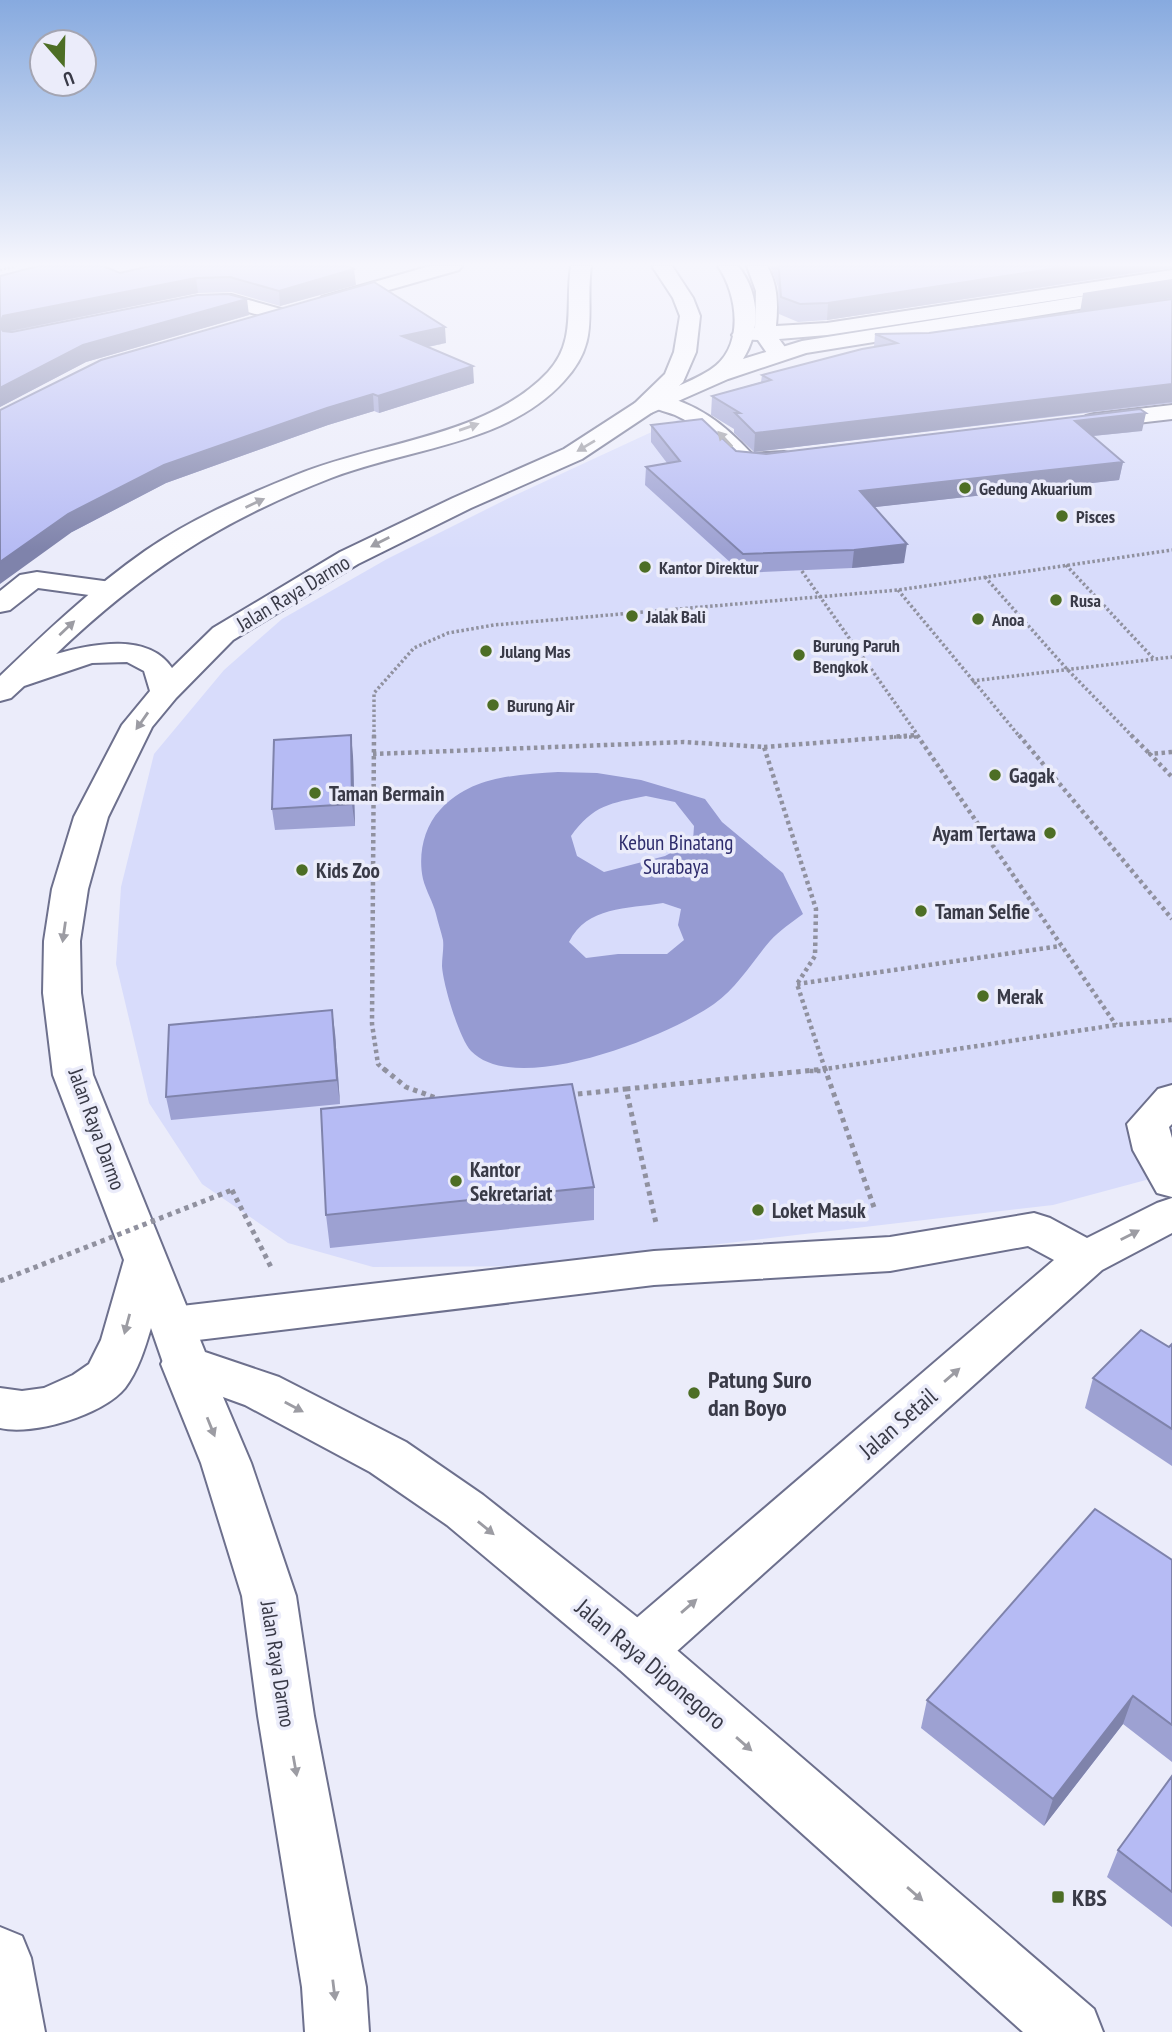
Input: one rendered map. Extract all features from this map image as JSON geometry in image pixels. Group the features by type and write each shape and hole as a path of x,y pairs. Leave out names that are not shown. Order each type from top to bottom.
{"main road":[{"path":"0,692 111,590 168,548 212,523 334,469 480,423 534,398 558,374 566,361"},
{"name":"Jalan Raya Darmo","path":"337,2032 334,1987 286,1716 268,1596 226,1463 73,1075 62,993 62,941 70,889 91,817 138,725 165,692 223,634 285,595 404,530 573,454 650,405 675,377 681,361"},
{"path":"720,373 730,361"},
{"path":"650,405 720,373 758,361"},
{"path":"650,405 684,408 698,416 713,426 746,461 806,457"},
{"path":"1077,423 1172,412"},
{"path":"0,604 30,581 37,580 111,590"},
{"path":"0,692 31,674 61,662 116,652 142,657 157,667 165,692"},
{"path":"1172,1099 1148,1124 1154,1150 1172,1182"},
{"name":"Jalan Setail","path":"638,1651 1086,1258 1172,1214"},
{"path":"179,1345 654,1268 890,1254 1034,1229 1086,1258"},
{"path":"0,1408 15,1412 48,1406 80,1394 108,1376 120,1351 147,1259"},
{"name":"Jalan Raya Diponegoro","path":"179,1345 388,1457 465,1510 638,1651 1071,2032"},
{"path":"0,1958 13,2032"}],"path":[{"path":"448,1101 406,1087 378,1064 372,1024 374,693 414,648 448,633 546,620 898,590 1172,550"},
{"path":"1066,564 1154,659"},
{"path":"798,565 1116,1026"},
{"path":"985,577 1066,668 1172,776"},
{"path":"898,590 1172,919"},
{"path":"972,681 1172,657"},
{"path":"373,754 684,742 764,747 917,735"},
{"path":"764,747 816,909 816,956 797,984"},
{"path":"1150,754 1172,752"},
{"path":"797,984 1061,946"},
{"path":"797,984 890,1254"},
{"path":"562,1096 825,1069 1172,1020"},
{"path":"626,1089 656,1220 654,1268"},
{"path":"0,1281 232,1190 272,1266 261,1271"}],"green space":[{"name":"Kebun Binatang Surabaya","path":"1172,414 1172,1173 1053,1205 532,1266 373,1267 288,1243 202,1184 149,1103 116,964 121,887 154,754 224,670 282,619 387,559 509,498 684,417 744,467"}],"water":[{"path":"558,772 597,773 641,780 705,799 722,822 783,873 803,914 774,937 722,998 692,1017 629,1045 593,1057 556,1065 522,1068 493,1064 471,1051 452,1010 443,974 443,940 423,879 423,843 434,817 465,790 494,779","holes":["646,796 675,802 694,826 693,841 665,856 604,872 577,856 571,836 587,818 604,807","663,903 681,909 678,925 684,940 667,954 618,954 586,958 569,942 577,930 597,915 622,908"]}],"building":[{"path":"0,361 52,361 0,388"},
{"path":"99,361 461,361 473,366 378,396 373,394 327,408 164,465 68,514 0,562 0,410"},
{"path":"817,361 1172,361 1172,384 755,433 735,413 740,413 712,396 771,380 762,375"},
{"path":"1140,409 1146,413 1075,421 1123,462 860,491 907,544 854,550 743,554 646,467 680,461 651,425 702,419 736,451 766,454"},
{"name":"Taman Bermain","path":"351,735 352,804 272,809 274,740"},
{"path":"332,1010 337,1080 166,1097 169,1025"},
{"name":"Kantor Sekretariat","path":"572,1084 594,1187 326,1215 321,1109"},
{"path":"1141,1330 1169,1347 1172,1344 1172,1429 1093,1378"},
{"path":"1095,1509 1172,1560 1172,1725 1133,1696 1053,1799 927,1700"},
{"path":"1172,1776 1172,1892 1118,1850"}],"place":[{"name":"Gedung Akuarium","path":"965,488"},
{"name":"Pisces","path":"1062,516"},
{"name":"Kantor Direktur","path":"645,567"},
{"name":"Rusa","path":"1056,600"},
{"name":"Jalak Bali","path":"632,616"},
{"name":"Anoa","path":"978,619"},
{"name":"Julang Mas","path":"486,651"},
{"name":"Burung Paruh Bengkok","path":"799,655"},
{"name":"Burung Air","path":"493,705"},
{"name":"Gagak","path":"995,775"},
{"name":"Taman Bermain","path":"315,793"},
{"name":"Ayam Tertawa","path":"1050,833"},
{"name":"Kids Zoo","path":"302,870"},
{"name":"Taman Selfie","path":"921,911"},
{"name":"Merak","path":"983,996"},
{"name":"Kantor Sekretariat","path":"456,1181"},
{"name":"Loket Masuk","path":"758,1210"},
{"name":"Patung Suro dan Boyo","path":"694,1393"},
{"name":"KBS","path":"1058,1897"}]}
